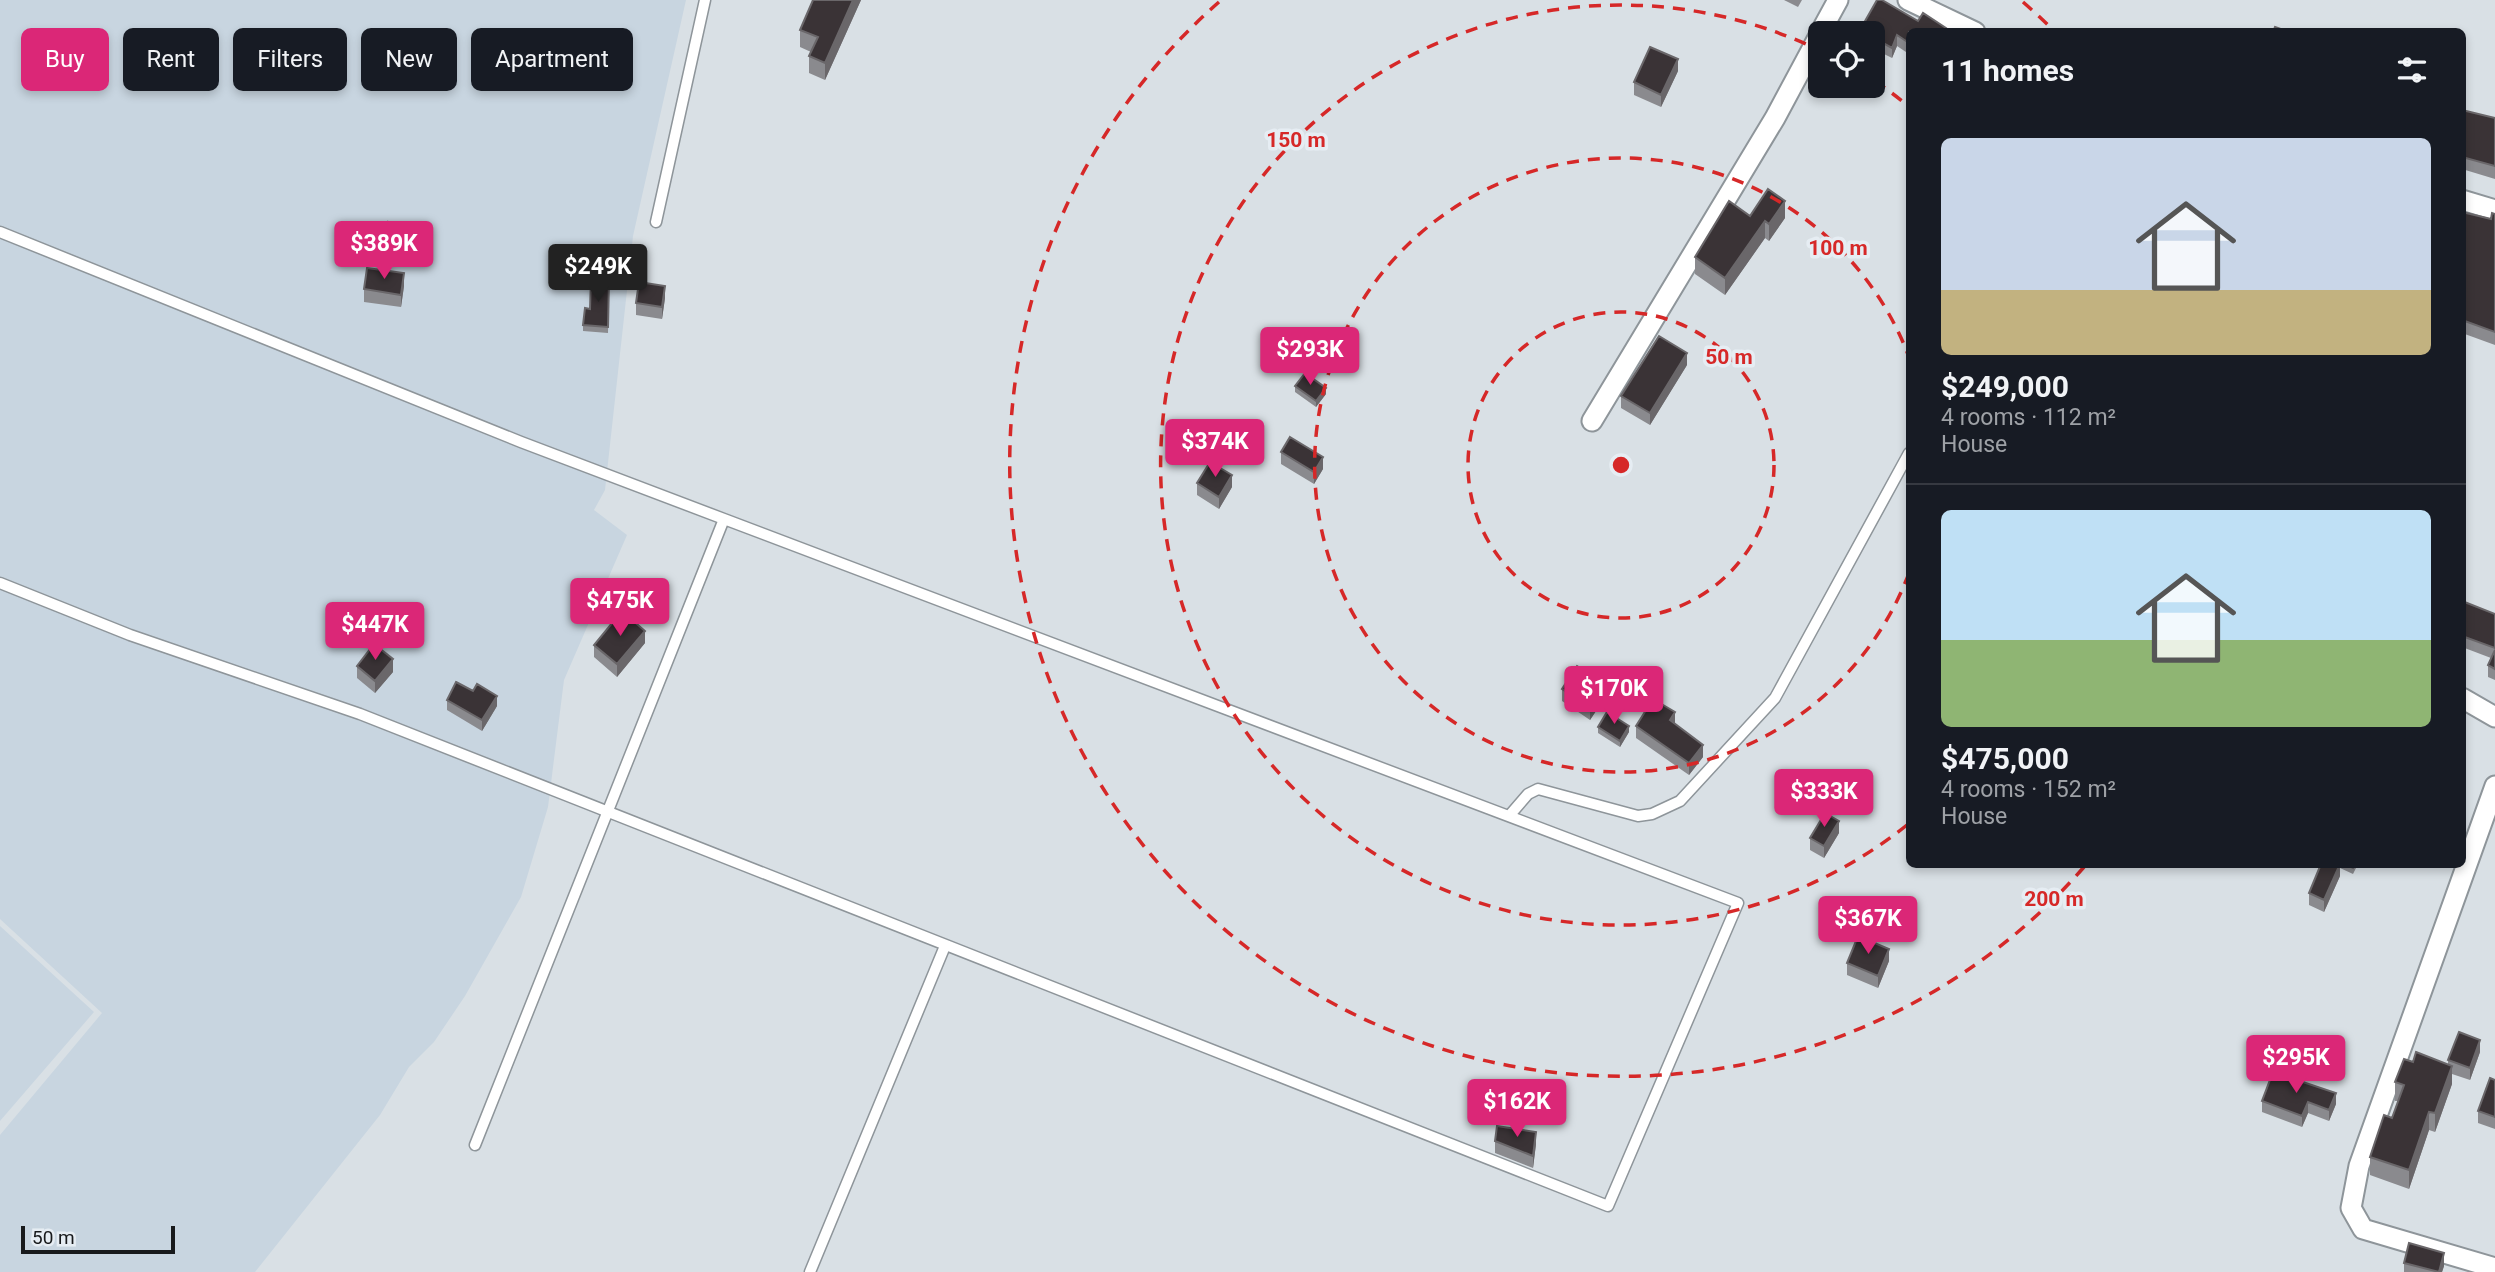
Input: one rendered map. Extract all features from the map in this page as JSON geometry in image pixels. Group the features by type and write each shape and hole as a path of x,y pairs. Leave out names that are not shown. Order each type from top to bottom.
{"street":[{"path":"1827,21 1838,0"},
{"path":"1908,0 1967,28"},
{"path":"1592,421 1775,117 1808,56"},
{"path":"2466,201 2495,210"},
{"path":"2466,700 2495,717"},
{"path":"2466,867 2495,786"},
{"path":"2466,868 2359,1166 2351,1208 2364,1229 2495,1268"}],"lane":[{"path":"656,222 705,0"},
{"path":"0,232 521,442 1738,903 1608,1206 360,714 130,635 0,583"},
{"path":"1509,816 1528,794 1538,789 1638,816 1652,814 1680,801 1775,698 1906,458"},
{"path":"475,1145 724,519"},
{"path":"810,1272 945,946"}],"shaded area":[{"path":"0,0 686,0 633,236 605,490 594,510 627,535 564,680 548,807 521,897 465,996 434,1042 409,1067 380,1115 255,1272 0,1272 0,1135 102,1013 0,919"},
{"path":"0,926 94,1012 0,1121"}],"building":[{"path":"813,0 853,0 825,63 809,56 818,37 800,30"},
{"path":"1877,0 1882,0 1918,21 1923,13 1946,28 1906,28 1906,41 1897,35 1892,48 1885,44 1885,21 1865,21"},
{"path":"1650,47 1678,59 1661,95 1634,82"},
{"path":"2466,111 2495,118 2495,166 2466,158"},
{"path":"1768,189 1785,201 1769,224 1765,221 1725,278 1695,257 1729,201 1750,216"},
{"path":"2466,213 2491,219 2492,213 2495,214 2495,332 2466,321"},
{"path":"388,222 408,232 402,246 382,237"},
{"path":"367,268 404,273 401,295 364,289"},
{"path":"591,279 609,279 608,327 583,325 585,308 590,309"},
{"path":"639,282 665,286 662,307 636,303"},
{"path":"1659,336 1687,353 1650,413 1621,396"},
{"path":"1305,373 1326,388 1316,401 1295,386"},
{"path":"1290,437 1323,457 1314,472 1281,452"},
{"path":"1210,462 1232,475 1219,497 1197,483"},
{"path":"2466,603 2495,614 2495,648 2466,637"},
{"path":"622,611 645,631 617,664 594,645"},
{"path":"374,644 393,659 375,681 357,666"},
{"path":"2495,650 2495,669 2488,665"},
{"path":"1577,666 1606,684 1590,708 1562,689"},
{"path":"456,682 473,691 477,684 497,696 482,720 447,700"},
{"path":"1653,699 1675,712 1670,720 1703,745 1689,763 1636,726"},
{"path":"1607,712 1629,726 1620,741 1598,727"},
{"path":"1825,813 1839,821 1824,846 1810,838"},
{"path":"2319,868 2338,868 2324,900 2309,893"},
{"path":"1858,936 1889,949 1878,976 1847,963"},
{"path":"2459,1032 2480,1040 2470,1068 2448,1060"},
{"path":"2416,1052 2452,1066 2435,1113 2429,1112 2409,1170 2370,1157 2384,1115 2392,1118 2404,1085 2395,1082 2404,1059 2413,1062"},
{"path":"2273,1072 2336,1093 2329,1110 2308,1102 2302,1116 2262,1101"},
{"path":"2490,1078 2495,1080 2495,1117 2478,1111"},
{"path":"1497,1126 1536,1132 1533,1156 1495,1141"},
{"path":"2409,1243 2444,1253 2439,1272 2404,1263"}]}
